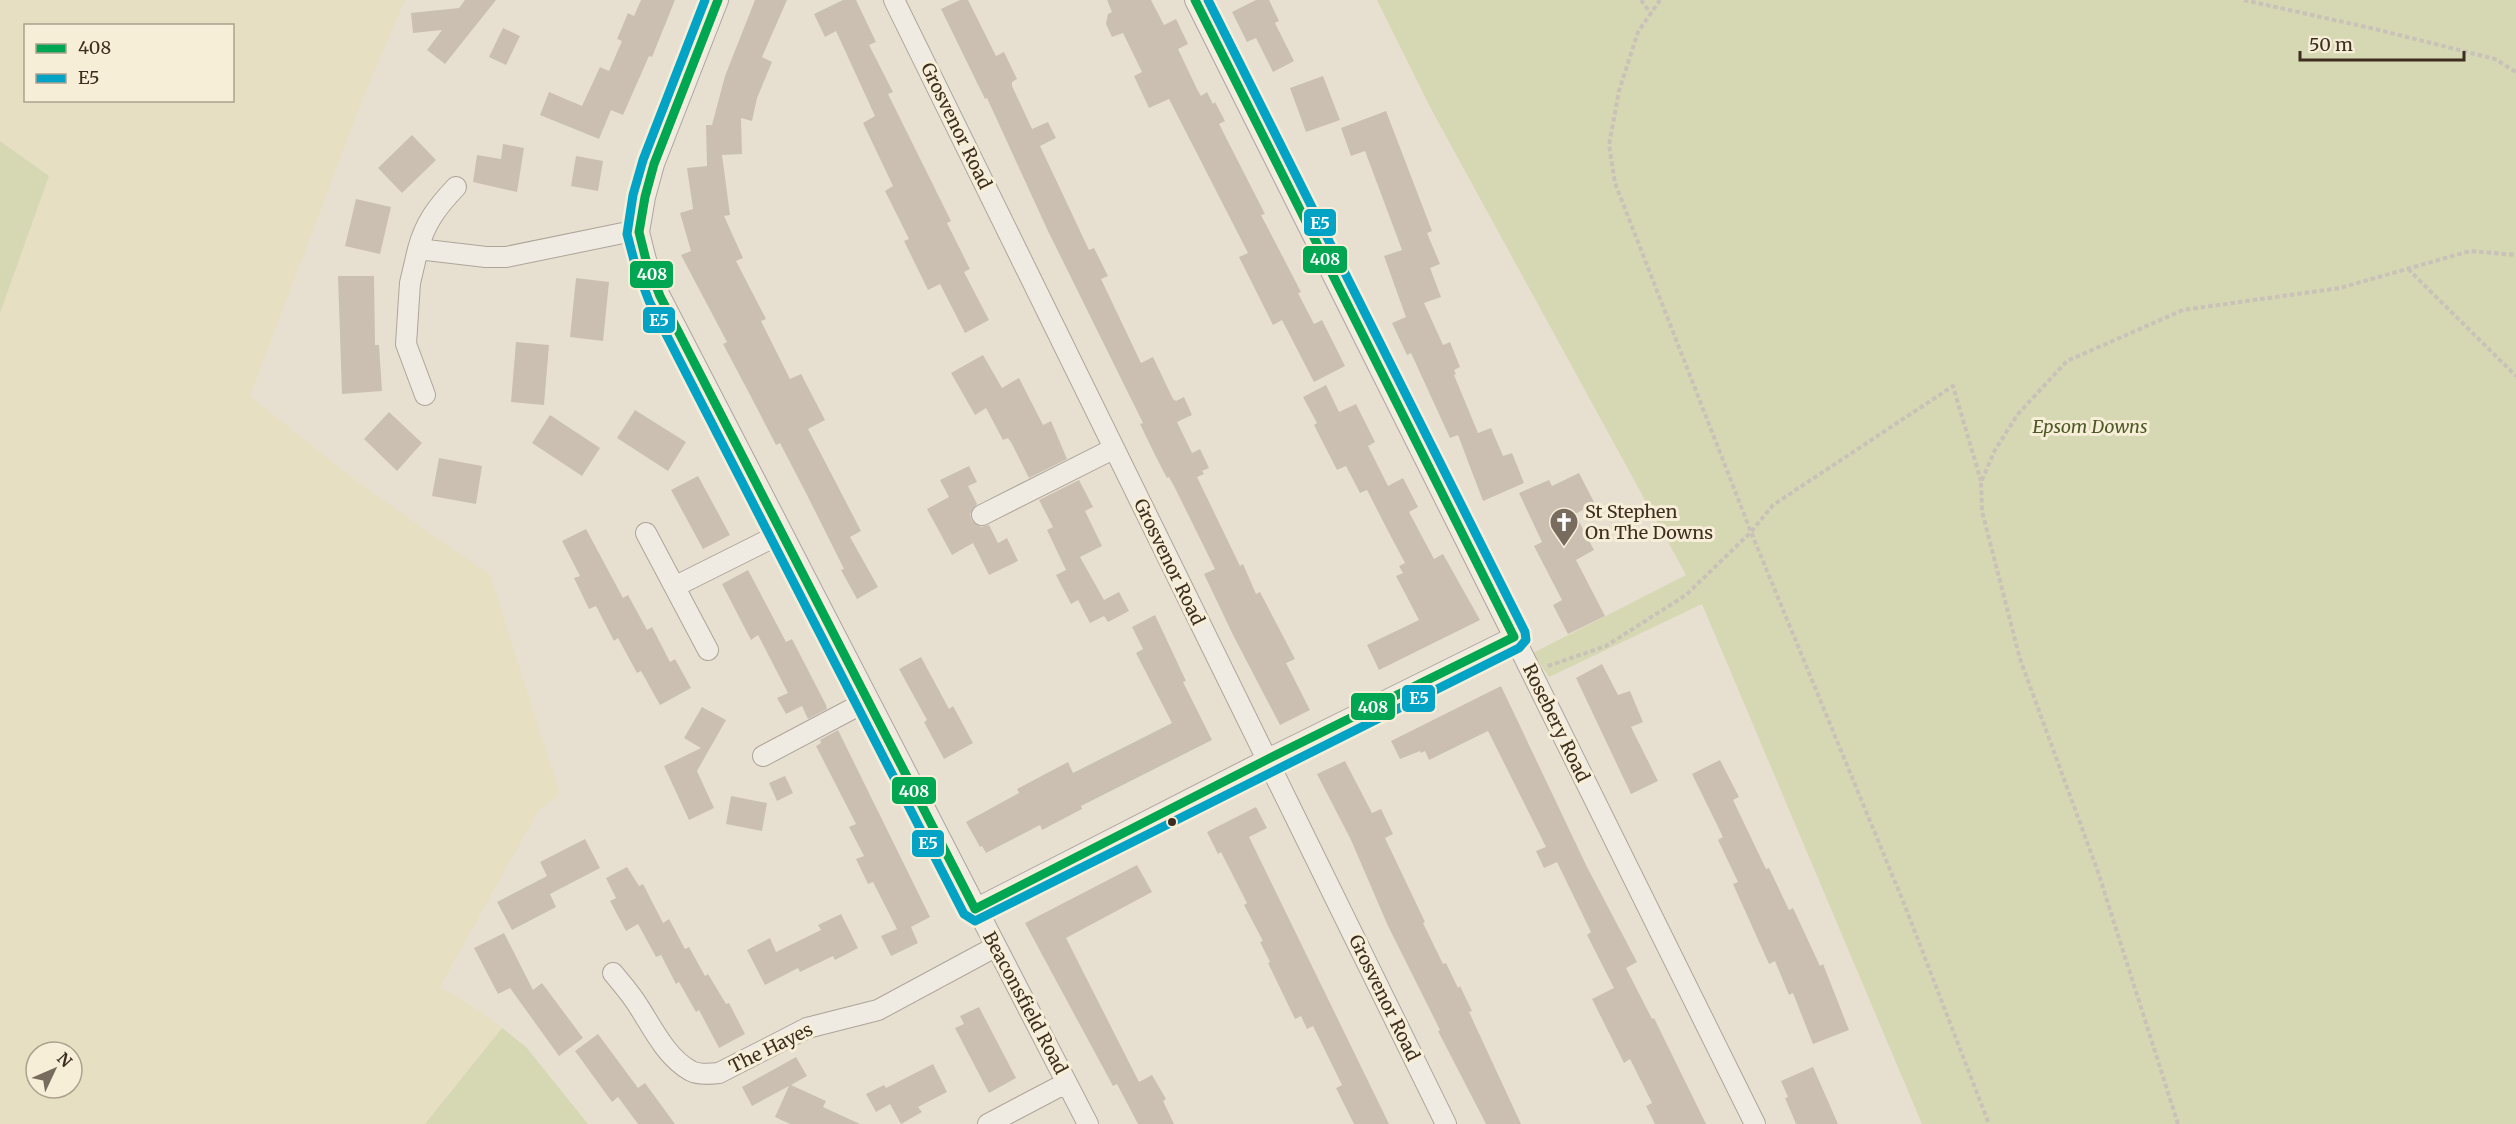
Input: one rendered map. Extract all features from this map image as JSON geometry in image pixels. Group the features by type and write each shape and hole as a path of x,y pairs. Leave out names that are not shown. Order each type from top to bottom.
{"street":[{"name":"Beaconsfield Road","path":"718,0 654,164 639,232 646,260 660,296 867,701 1088,1124"},
{"name":"Grosvenor Road","path":"894,0 1446,1124"},
{"name":"Rosebery Road","path":"1194,0 1755,1124"},
{"path":"425,395 406,344 410,283 424,229 435,209 456,187"},
{"path":"418,249 486,257 506,257 623,232 639,232"},
{"path":"982,515 1113,449"},
{"path":"646,533 708,650"},
{"path":"676,586 782,533"},
{"path":"975,909 1267,760 1514,638"},
{"path":"763,756 867,701"},
{"name":"The Hayes","path":"614,973 638,1005 665,1048 693,1072 706,1074 719,1073 807,1028 878,1010 995,947"},
{"path":"988,1124 1066,1083"}],"path":[{"path":"1641,0 1651,14"},
{"path":"1660,0 1638,32 1619,91 1609,145 1615,183 1751,532 1905,906 1989,1124"},
{"path":"2244,0 2375,28 2495,59 2516,72"},
{"path":"1981,482 1995,450 2018,414 2067,361 2183,309 2340,288 2470,251 2516,255"},
{"path":"2408,269 2516,376"},
{"path":"1531,672 1606,646 1686,595 1751,532 1773,505 1953,386 1981,482 1982,511 2020,659 2098,872 2178,1124"}],"shaded area":[{"path":"0,0 405,0 364,96 250,396 359,483 490,575 560,794 538,811 440,987 482,1012 502,1028 425,1124 0,1124 0,313 49,176 0,141"}],"green space":[{"name":"Epsom Downs","path":"1377,0 2516,0 2516,1124 1922,1124 1702,604 1549,677 1533,653 1686,575 1430,107"},
{"path":"0,141 49,176 0,313"},
{"path":"502,1028 526,1047 588,1124 425,1124"}],"building":[{"path":"465,0 496,0 445,64 427,50 442,30 413,33 411,13 459,8"},
{"path":"641,0 675,0 652,57 649,56 623,115 611,110 599,139 540,115 549,92 582,106 600,67 609,71 622,41 617,39 628,13 634,16"},
{"path":"755,0 787,0 762,57 772,62 757,98 752,121 741,118 742,154 722,155 730,215 724,216 743,258 736,261 766,319 761,321 790,379 801,374 825,420 808,429 861,531 850,537 878,587 857,599 780,443 776,445 723,344 727,342 681,255 691,251 680,213 693,209 687,168 707,166 706,125 712,125 725,76"},
{"path":"843,0 856,0 876,42 869,45 893,92 888,94 951,221 947,223 970,269 964,272 989,320 965,333 940,284 928,290 904,241 909,239 885,191 893,186 863,123 875,116 836,31 825,37 814,14"},
{"path":"960,0 968,0 996,56 1004,52 1017,79 1012,82 1012,86 1032,129 1048,122 1056,138 1040,146 1089,250 1094,248 1108,276 1101,279 1141,363 1153,357 1173,399 1176,401 1184,397 1192,415 1177,422 1192,453 1200,449 1209,468 1197,477 1240,566 1243,564 1256,594 1260,592 1295,659 1286,663 1310,710 1280,725 1204,574 1215,569 1175,488 1156,457 1140,424 1143,423 1047,229 987,98 985,99 941,9"},
{"path":"1107,0 1151,0 1164,25 1176,19 1188,44 1178,49 1197,89 1201,96 1207,92 1213,104 1215,102 1225,121 1219,124 1265,214 1261,215 1301,292 1298,293 1314,324 1322,320 1345,366 1314,382 1282,320 1273,325 1239,257 1248,253 1169,99 1149,108 1134,76 1142,72 1123,33 1112,37 1106,24 1108,14 1112,12"},
{"path":"1256,0 1269,0 1279,21 1275,23 1294,61 1273,72 1256,38 1247,42 1232,12"},
{"path":"503,28 520,36 506,65 489,57"},
{"path":"1323,76 1340,120 1306,132 1290,88"},
{"path":"1386,111 1432,231 1427,233 1440,264 1430,268 1441,297 1424,303 1443,345 1450,342 1460,367 1454,370 1456,374 1454,375 1478,433 1491,428 1503,456 1512,453 1524,483 1483,501 1458,435 1450,438 1411,353 1407,355 1392,323 1406,317 1384,256 1402,250 1365,151 1351,156 1341,128"},
{"path":"412,135 436,160 402,193 378,168"},
{"path":"503,144 524,148 517,192 473,182 477,155 501,159"},
{"path":"576,156 603,161 598,191 571,186"},
{"path":"356,199 391,207 380,254 345,246"},
{"path":"338,276 374,276 375,345 379,345 382,391 342,394"},
{"path":"576,278 609,282 603,341 570,337"},
{"path":"516,342 549,345 544,405 511,402"},
{"path":"983,355 1002,388 1019,378 1043,425 1051,421 1067,459 1029,478 1012,444 1008,438 1003,440 986,408 975,415 951,373"},
{"path":"1326,385 1339,412 1356,404 1375,442 1368,446 1388,486 1403,478 1418,507 1409,512 1434,559 1443,554 1480,620 1379,670 1367,645 1419,620 1396,576 1403,573 1399,566 1405,563 1367,490 1360,493 1346,466 1337,470 1314,425 1317,423 1303,397"},
{"path":"635,410 686,442 668,471 617,438"},
{"path":"389,412 422,443 397,471 364,439"},
{"path":"550,415 600,448 582,476 532,443"},
{"path":"439,458 482,466 476,504 432,496"},
{"path":"969,466 977,482 968,486 977,504 970,514 972,521 981,527 989,525 998,543 1007,538 1018,561 989,575 973,543 952,555 927,509 949,497 940,480"},
{"path":"1579,473 1595,504 1575,514 1594,550 1576,560 1605,616 1568,634 1553,605 1562,600 1534,546 1542,542 1519,493 1549,480 1552,486"},
{"path":"698,476 730,535 703,549 671,490"},
{"path":"1079,480 1093,507 1085,511 1102,546 1080,557 1104,600 1119,592 1129,611 1108,622 1104,616 1090,623 1078,600 1071,604 1056,575 1066,570 1047,530 1053,527 1039,500"},
{"path":"586,529 623,598 628,595 647,630 652,627 670,662 675,659 691,688 660,705 641,671 637,673 618,638 614,641 596,606 589,609 574,578 580,576 562,541"},
{"path":"748,570 786,642 792,639 826,705 827,709 808,719 802,706 786,714 777,698 788,693 758,635 751,640 722,584"},
{"path":"1155,615 1186,681 1183,682 1212,740 1081,806 1082,809 1042,830 1040,825 986,853 966,822 1019,793 1017,789 1068,762 1073,773 1172,723 1136,653 1143,649 1132,627"},
{"path":"921,657 949,709 953,706 973,743 944,759 924,722 927,720 899,669"},
{"path":"1602,664 1618,695 1630,691 1643,722 1631,727 1658,781 1631,794 1576,678"},
{"path":"1501,686 1587,867 1637,962 1626,968 1652,1019 1654,1018 1706,1124 1655,1124 1646,1106 1652,1103 1630,1059 1624,1063 1592,999 1614,988 1587,935 1591,932 1557,862 1544,868 1536,851 1546,847 1488,731 1429,760 1425,751 1400,759 1391,741"},
{"path":"702,707 726,720 697,771 714,808 689,820 664,766 701,748 684,738"},
{"path":"838,730 930,917 911,927 918,943 891,956 881,936 897,929 873,882 868,884 856,859 864,856 849,827 856,824 816,746 821,743 820,740"},
{"path":"1720,760 1739,797 1733,800 1766,869 1769,868 1789,910 1793,908 1820,966 1823,964 1849,1030 1813,1044 1793,993 1789,995 1775,961 1769,964 1733,884 1738,882 1718,840 1723,837 1692,774"},
{"path":"1345,761 1372,813 1381,809 1393,834 1385,838 1443,964 1446,963 1472,1011 1469,1012 1521,1124 1486,1124 1438,1031 1440,1030 1388,926 1351,840 1317,774"},
{"path":"785,776 793,793 777,801 769,783"},
{"path":"731,796 767,803 762,831 726,824"},
{"path":"1256,807 1267,828 1249,837 1389,1124 1354,1124 1336,1088 1342,1085 1313,1026 1307,1029 1301,1016 1295,1019 1268,963 1270,962 1260,942 1263,941 1244,905 1247,903 1221,852 1218,854 1207,832"},
{"path":"585,839 600,868 550,894 556,907 512,930 497,902 547,876 540,862"},
{"path":"1137,865 1152,892 1066,938 1139,1082 1152,1075 1166,1099 1163,1101 1174,1124 1138,1124 1117,1084 1113,1086 1025,923"},
{"path":"627,867 639,886 643,884 663,923 669,919 685,949 689,947 705,976 708,974 726,1004 729,1003 745,1034 719,1048 699,1010 696,1012 679,982 676,984 661,955 656,957 638,924 626,931 610,901 616,898 606,878"},
{"path":"841,914 858,948 835,960 833,956 800,972 798,968 765,985 747,950 770,938 776,952 821,930 818,925"},
{"path":"504,933 533,990 542,983 583,1038 559,1056 510,988 498,994 474,948"},
{"path":"979,1007 1016,1078 989,1093 955,1028 964,1024 960,1016"},
{"path":"598,1034 638,1088 645,1083 675,1124 638,1124 618,1097 612,1102 575,1051"},
{"path":"796,1057 807,1076 791,1085 826,1101 823,1107 860,1124 790,1124 775,1117 789,1086 752,1106 742,1087"},
{"path":"933,1064 947,1092 918,1107 922,1112 901,1124 890,1104 876,1112 866,1094 884,1085 886,1088"},
{"path":"1813,1067 1838,1124 1796,1124 1785,1098 1788,1097 1781,1081"}],"transit line":[{"name":"E5","path":"705,0 643,160 633,195 627,234 635,264 649,301 964,914 975,921 1519,648 1526,640 1525,632 1208,0"},
{"name":"408","path":"718,0 654,164 639,232 646,260 660,296 975,909 1276,755 1514,637 1195,0"}],"place":[{"name":"St Stephen On The Downs","path":"1564,548"}]}
